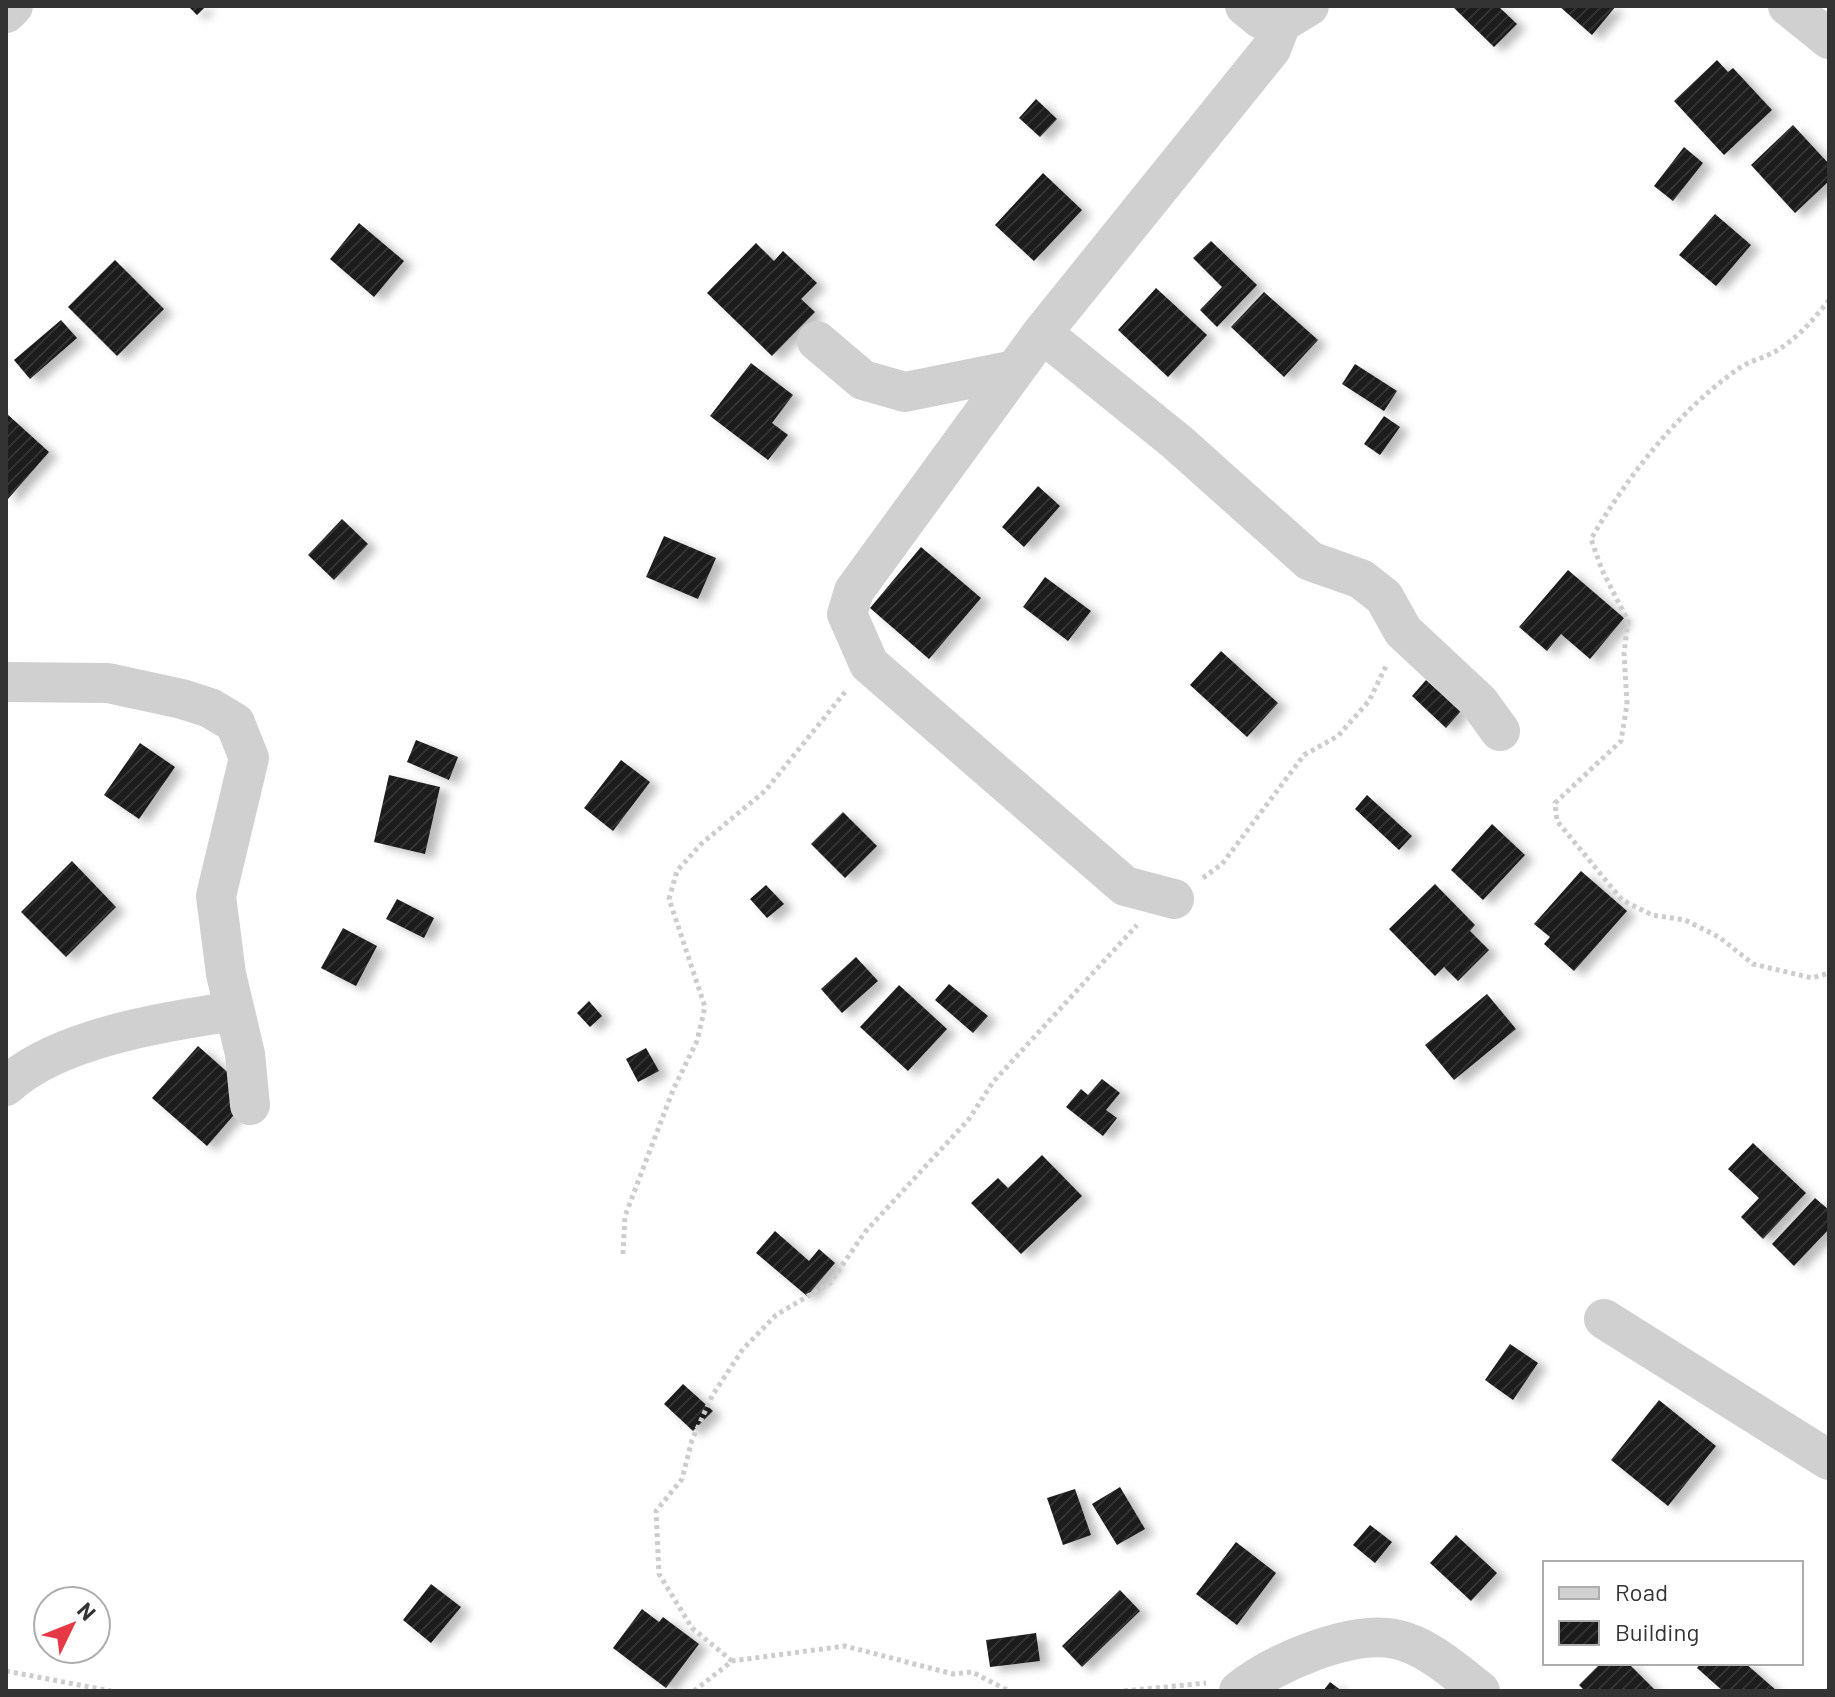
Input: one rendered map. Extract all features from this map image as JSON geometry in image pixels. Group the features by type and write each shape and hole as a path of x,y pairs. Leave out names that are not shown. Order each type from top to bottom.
{"street":[{"path":"6,13 13,6"},
{"path":"1245,6 1261,19 1295,14"},
{"path":"1788,6 1829,39"},
{"path":"1174,899 1125,886 869,664 847,614 854,591 1014,370 1271,49 1295,14"},
{"path":"1042,333 1177,442 1310,561 1361,579 1384,597 1403,631 1479,702 1500,731"},
{"path":"817,341 863,380 905,392 1014,370"},
{"path":"6,682 108,683 182,699 210,708 235,723 249,758 216,896 245,1054 250,1105"},
{"path":"6,1086 19,1074 54,1056 139,1027 235,1011"},
{"path":"1604,1319 1829,1460"},
{"path":"1246,1686 1295,1659 1370,1636 1399,1639 1446,1665 1480,1691"}],"path":[{"path":"1829,300 1815,318 1778,351 1740,367 1690,409 1609,508 1591,539 1602,570 1628,621 1624,653 1627,704 1621,741 1555,803 1557,821 1622,900 1652,915 1685,920 1719,937 1753,964 1812,978 1829,973"},
{"path":"732,1661 692,1628 659,1574 656,1511 682,1479 692,1440 712,1396 743,1349 776,1315 830,1283 865,1232 969,1119 993,1082 1138,924 1222,864 1304,755 1338,736 1369,701 1403,631"},
{"path":"623,1254 625,1216 673,1090 697,1041 705,1007 669,899 677,871 701,844 765,791 869,664"},
{"path":"694,1691 732,1661 845,1646 953,1674 972,1672 1009,1691"},
{"path":"6,1671 111,1691"},
{"path":"1124,1691 1246,1686"}],"building":[{"path":"188,6 206,6 197,15"},
{"path":"1452,6 1498,6 1517,24 1494,47"},
{"path":"1559,6 1616,6 1592,35"},
{"path":"1717,60 1728,72 1733,68 1772,110 1724,155 1674,101"},
{"path":"1036,99 1057,119 1040,137 1019,118"},
{"path":"1793,125 1829,164 1829,181 1795,213 1751,165"},
{"path":"1684,147 1703,163 1673,201 1654,186"},
{"path":"1043,173 1082,210 1034,261 995,225"},
{"path":"1715,214 1751,245 1716,286 1679,255"},
{"path":"359,223 404,261 374,297 330,259"},
{"path":"1211,241 1257,285 1217,327 1200,310 1222,287 1193,258"},
{"path":"756,243 774,261 783,251 817,283 801,299 815,312 772,356 707,293"},
{"path":"115,260 164,309 117,356 68,307"},
{"path":"1156,288 1207,335 1168,377 1118,330"},
{"path":"1264,292 1318,340 1284,377 1231,327"},
{"path":"61,320 77,338 30,379 14,360"},
{"path":"751,363 793,395 772,423 788,435 768,460 710,416"},
{"path":"1355,364 1397,391 1384,411 1342,384"},
{"path":"6,413 49,452 8,499 6,497"},
{"path":"1384,416 1400,427 1380,455 1364,444"},
{"path":"1038,486 1060,506 1024,547 1002,527"},
{"path":"342,519 368,544 334,580 308,555"},
{"path":"664,536 716,558 698,599 646,577"},
{"path":"921,547 981,598 929,659 870,608"},
{"path":"1568,570 1624,618 1590,659 1561,634 1547,651 1519,627"},
{"path":"1045,577 1091,611 1068,641 1023,607"},
{"path":"1221,651 1278,703 1247,737 1190,685"},
{"path":"1426,680 1461,711 1446,728 1412,696"},
{"path":"416,740 458,757 449,780 407,762"},
{"path":"140,743 175,767 139,819 104,795"},
{"path":"621,760 650,782 613,831 584,808"},
{"path":"389,775 440,787 425,854 374,842"},
{"path":"1367,795 1412,836 1399,850 1355,809"},
{"path":"843,812 877,846 845,878 811,844"},
{"path":"1492,824 1525,855 1483,900 1451,870"},
{"path":"72,861 116,907 66,957 21,912"},
{"path":"1581,871 1627,911 1574,971 1544,944 1550,937 1534,924"},
{"path":"1435,884 1475,925 1470,931 1489,950 1458,981 1444,967 1435,976 1389,929"},
{"path":"766,885 784,904 767,918 750,899"},
{"path":"397,899 434,918 424,938 386,919"},
{"path":"343,928 377,946 356,986 321,968"},
{"path":"856,957 878,981 842,1013 821,989"},
{"path":"949,984 988,1016 973,1033 935,1000"},
{"path":"899,985 947,1029 908,1071 860,1027"},
{"path":"1487,994 1516,1029 1454,1080 1425,1045"},
{"path":"589,1001 602,1016 590,1027 577,1013"},
{"path":"198,1046 252,1094 207,1146 152,1098"},
{"path":"646,1048 659,1071 638,1082 626,1059"},
{"path":"1102,1079 1120,1093 1106,1110 1117,1118 1103,1136 1066,1107 1081,1089 1088,1095"},
{"path":"1753,1143 1806,1193 1763,1239 1741,1217 1759,1198 1728,1169"},
{"path":"1042,1155 1082,1196 1021,1254 971,1203 998,1178 1008,1188"},
{"path":"1815,1198 1829,1210 1829,1229 1794,1266 1772,1244"},
{"path":"775,1231 809,1261 819,1249 835,1263 807,1296 756,1253"},
{"path":"1510,1344 1538,1363 1513,1400 1485,1380"},
{"path":"683,1384 713,1411 693,1431 664,1404"},
{"path":"1659,1400 1716,1446 1668,1506 1611,1460"},
{"path":"1120,1487 1145,1529 1117,1545 1092,1504"},
{"path":"1075,1489 1091,1535 1063,1545 1047,1498"},
{"path":"1370,1525 1392,1542 1375,1563 1353,1545"},
{"path":"1456,1535 1497,1573 1471,1601 1430,1563"},
{"path":"1236,1542 1276,1573 1237,1625 1196,1594"},
{"path":"431,1584 461,1607 431,1643 403,1620"},
{"path":"1120,1590 1140,1611 1082,1667 1062,1646"},
{"path":"642,1609 659,1622 663,1617 699,1644 666,1688 613,1648"},
{"path":"1036,1633 1040,1661 990,1667 986,1640"},
{"path":"1599,1665 1630,1665 1656,1691 1585,1691 1579,1685"},
{"path":"1699,1665 1747,1665 1777,1691 1723,1691 1697,1668"},
{"path":"1330,1682 1342,1691 1323,1691"}]}
